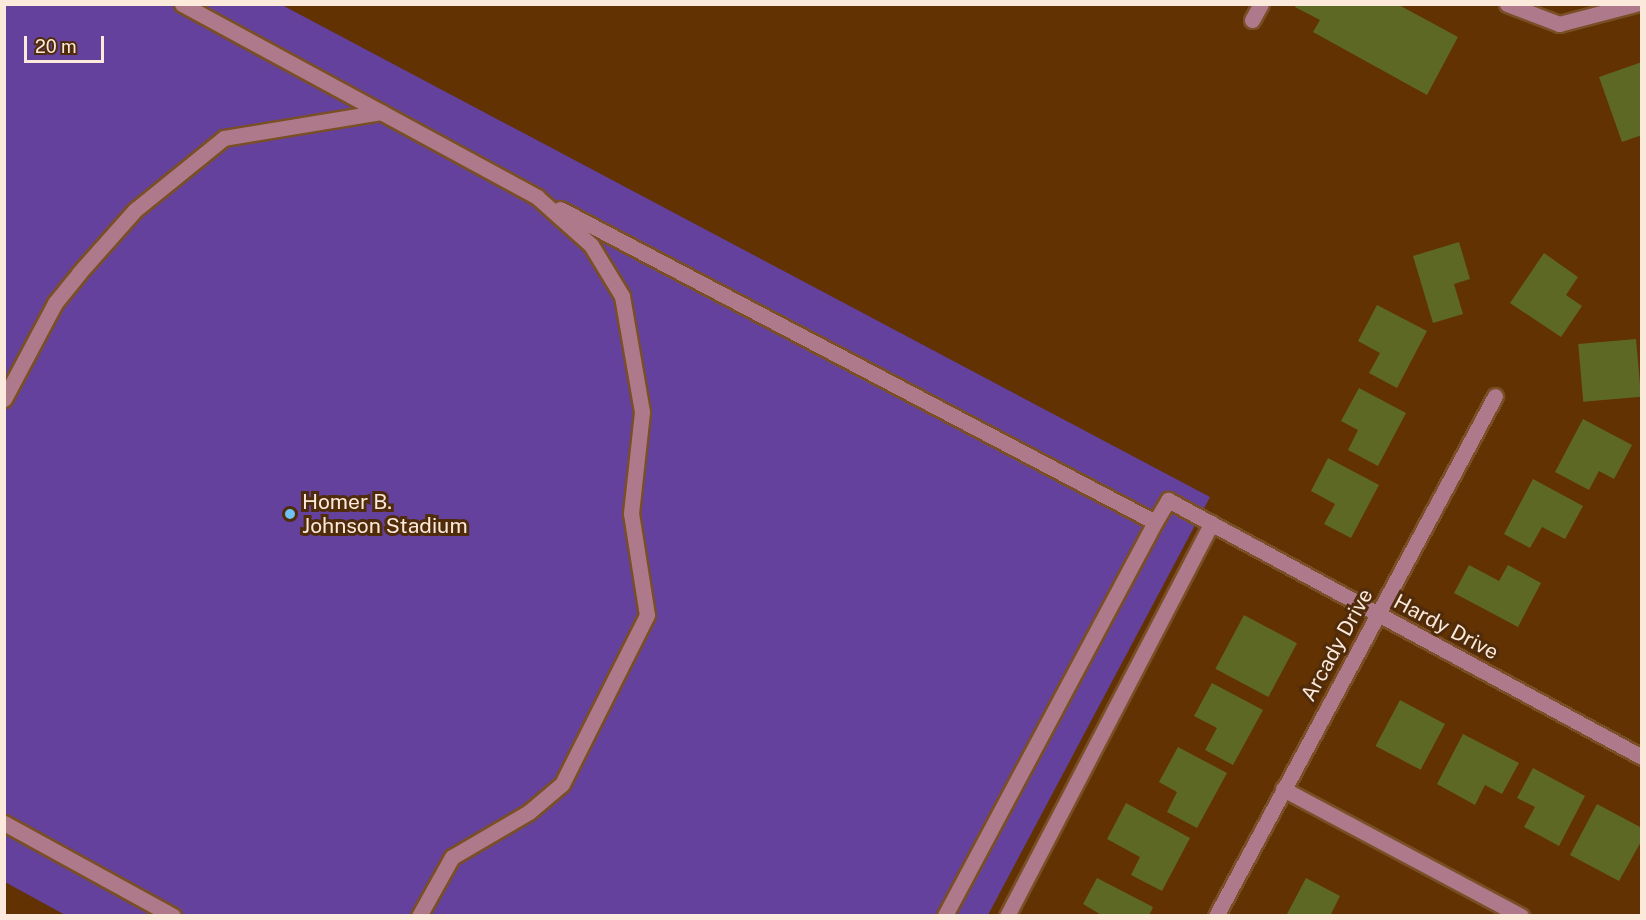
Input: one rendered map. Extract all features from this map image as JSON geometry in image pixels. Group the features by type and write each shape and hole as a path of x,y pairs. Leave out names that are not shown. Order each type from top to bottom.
{"street":[{"path":"182,4 537,197 1155,522 945,915"},
{"path":"1252,20 1261,4"},
{"path":"1516,6 1559,24 1595,10 1636,4"},
{"path":"4,399 55,303 79,273 135,210 224,138 381,112"},
{"path":"420,915 452,857 528,812 562,784 647,615 631,513 642,412 621,296 591,245 537,197"},
{"name":"Arcady Drive","path":"1216,915 1495,396"},
{"name":"Hardy Drive","path":"1155,522 1168,500 1641,757"},
{"path":"1007,915 1205,520"},
{"path":"1283,789 1521,915"},
{"path":"4,823 173,915"}],"shaded area":[{"path":"4,5 282,5 1210,497 988,915 67,916 5,882"}],"building":[{"path":"1296,4 1397,4 1458,37 1427,95 1313,32 1320,20 1295,7"},
{"path":"1642,62 1642,135 1622,142 1599,77"},
{"path":"1459,242 1470,279 1454,284 1463,314 1433,323 1413,256"},
{"path":"1544,253 1578,277 1566,295 1582,306 1561,337 1510,303"},
{"path":"1377,305 1427,331 1397,388 1369,373 1380,353 1358,341"},
{"path":"1636,339 1641,397 1583,402 1578,344"},
{"path":"1359,388 1406,413 1378,466 1348,450 1358,430 1341,421"},
{"path":"1583,419 1632,445 1614,479 1599,471 1589,490 1555,472"},
{"path":"1328,458 1379,485 1351,538 1324,524 1335,504 1311,491"},
{"path":"1533,479 1583,506 1565,539 1542,527 1530,548 1504,534"},
{"path":"1469,565 1499,581 1508,565 1541,583 1518,627 1454,593"},
{"path":"1244,615 1297,643 1268,697 1215,669"},
{"path":"1212,683 1263,710 1233,765 1205,750 1217,728 1194,716"},
{"path":"1400,700 1445,724 1421,770 1376,746"},
{"path":"1463,734 1519,763 1502,794 1485,785 1475,805 1437,784"},
{"path":"1178,747 1227,773 1197,828 1167,812 1177,792 1159,782"},
{"path":"1533,768 1585,796 1559,846 1524,827 1535,807 1517,798"},
{"path":"1126,803 1190,838 1162,891 1131,875 1140,857 1107,839"},
{"path":"1597,804 1642,828 1642,840 1619,881 1570,855"},
{"path":"1097,878 1153,907 1149,916 1103,916 1083,904"},
{"path":"1306,878 1340,896 1330,916 1286,916"}],"place":[{"name":"Homer B. Johnson Stadium","path":"290,514"}]}
